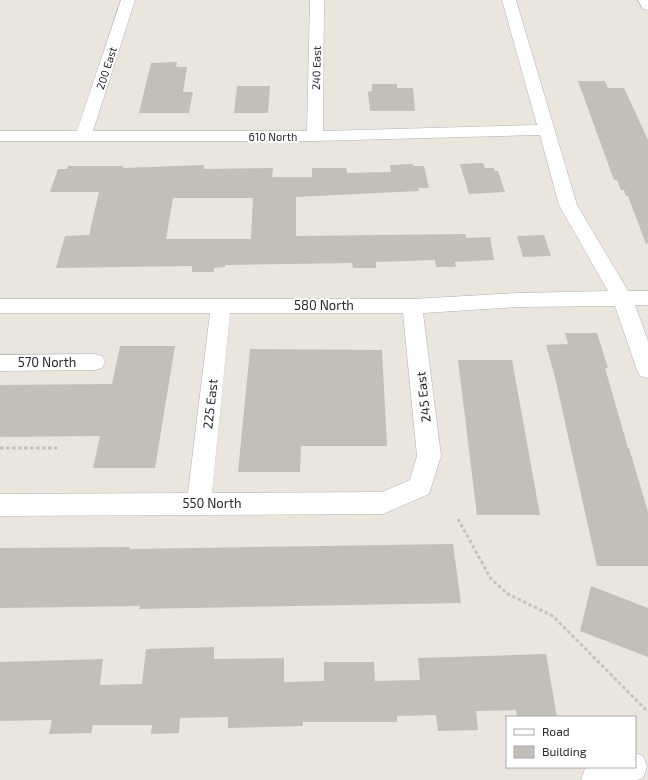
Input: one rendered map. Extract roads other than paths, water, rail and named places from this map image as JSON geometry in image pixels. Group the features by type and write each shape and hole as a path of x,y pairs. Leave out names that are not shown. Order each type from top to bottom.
{"street":[{"name":"200 East","path":"84,135 128,0"},
{"name":"240 East","path":"315,136 317,0"},
{"path":"509,0 545,130 568,205 622,298 648,370"},
{"path":"645,0 648,6"},
{"name":"610 North","path":"0,136 315,136 545,130"},
{"name":"580 North","path":"0,306 412,306 518,300 648,298"},
{"name":"225 East","path":"199,503 221,305"},
{"name":"245 East","path":"412,306 429,456 420,487"},
{"name":"570 North","path":"0,363 94,362"},
{"name":"550 North","path":"0,505 383,503 420,487"},
{"path":"636,766 648,762"},
{"path":"596,780 631,768"}]}
